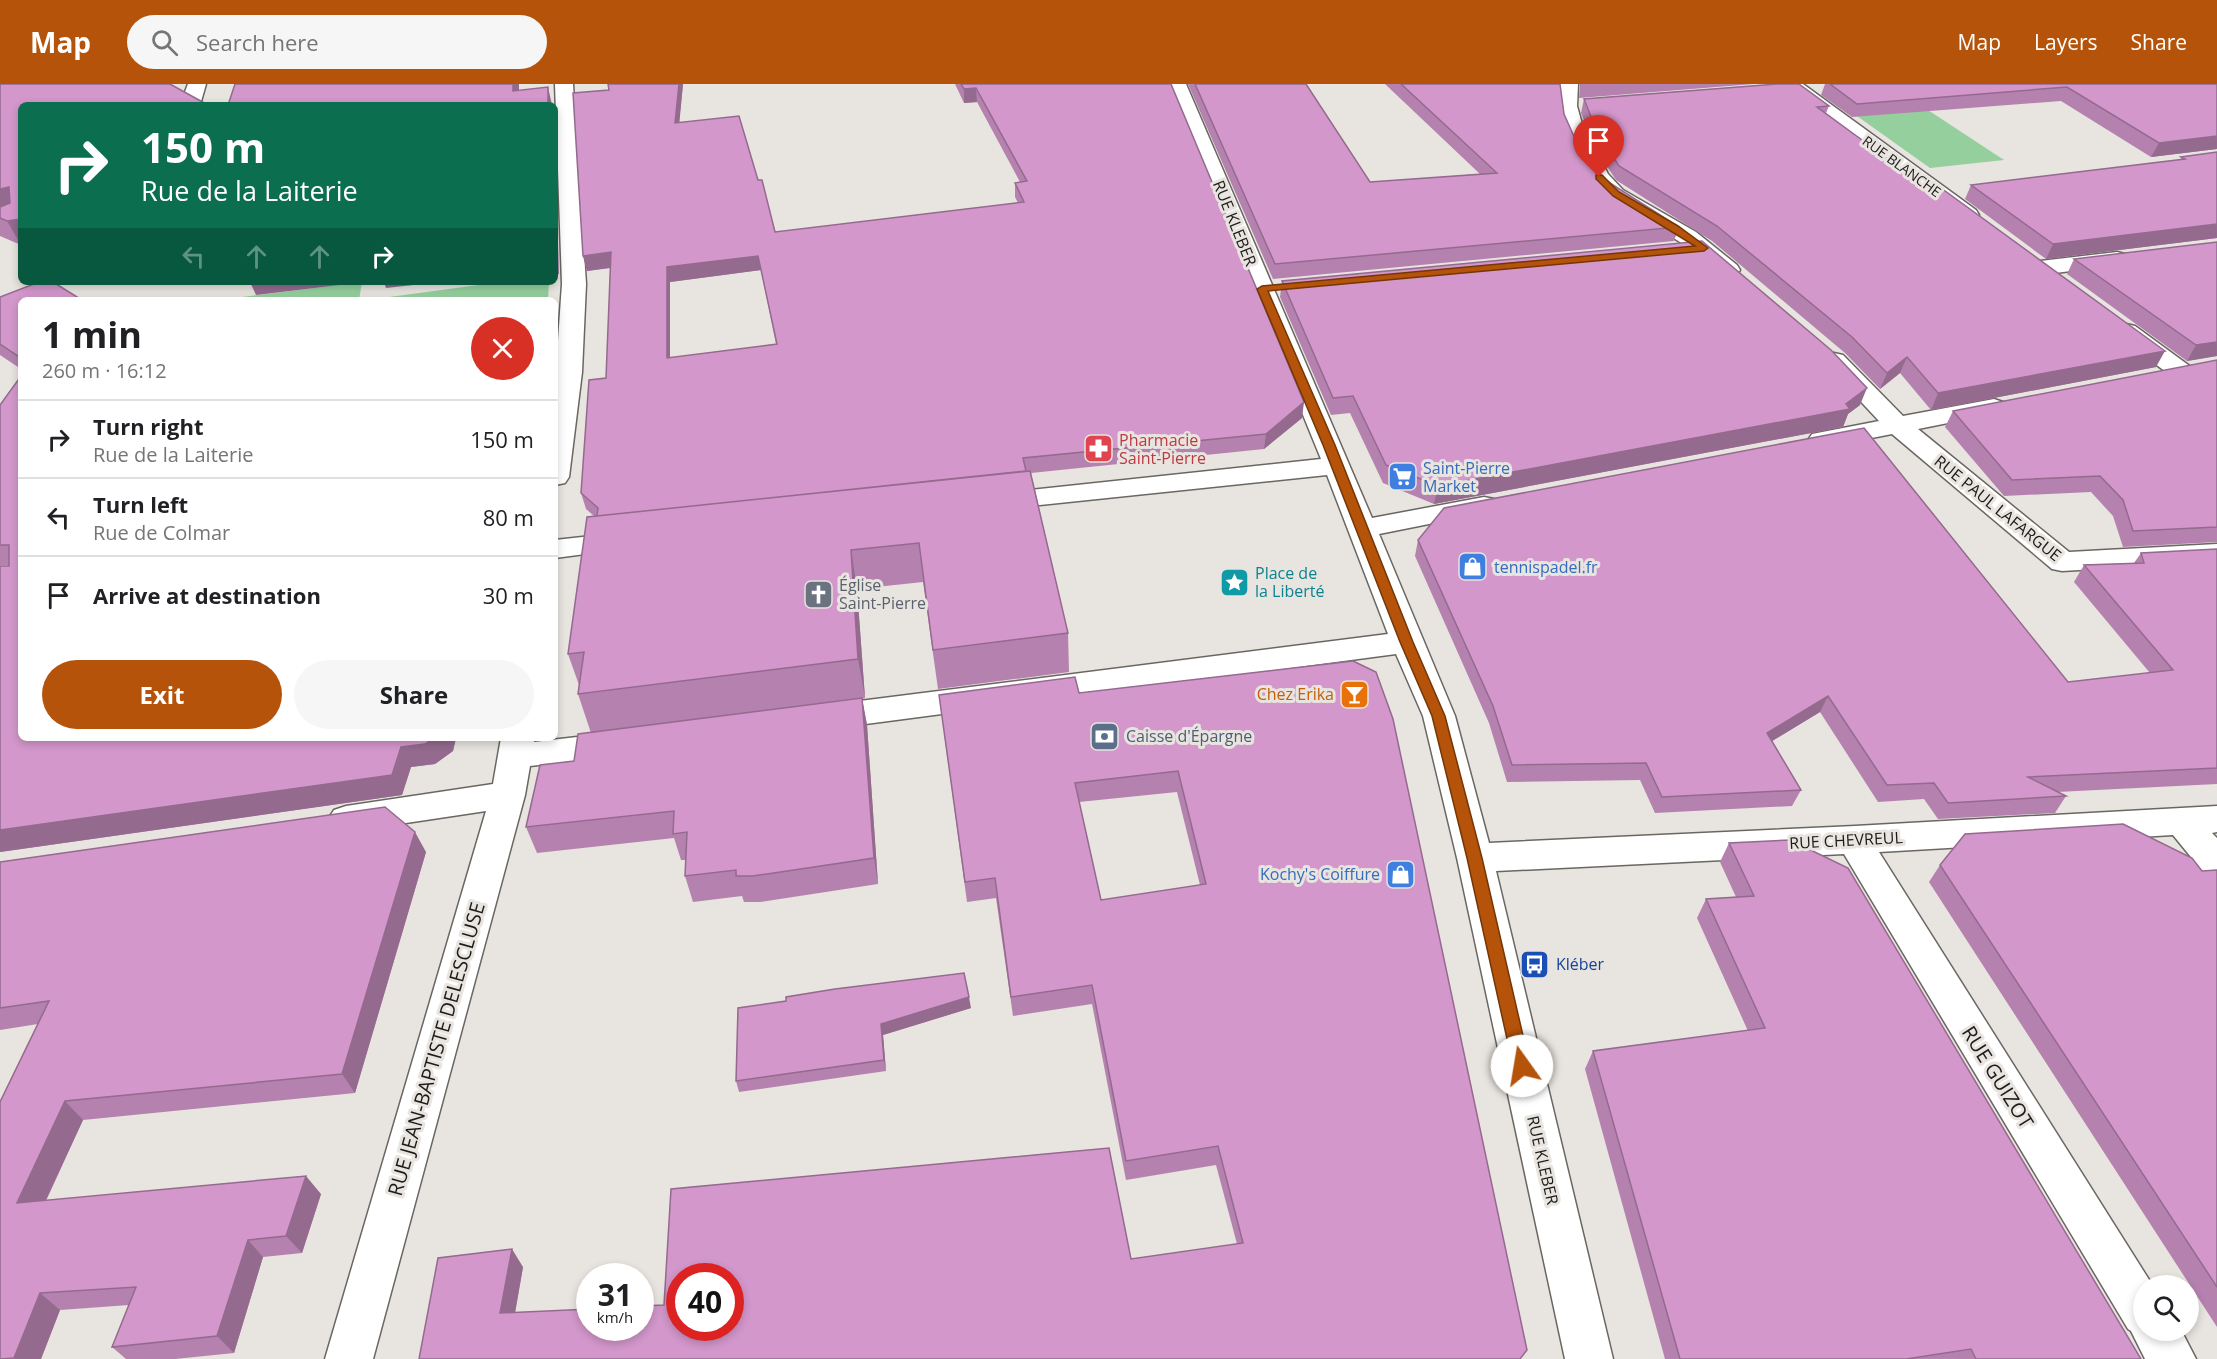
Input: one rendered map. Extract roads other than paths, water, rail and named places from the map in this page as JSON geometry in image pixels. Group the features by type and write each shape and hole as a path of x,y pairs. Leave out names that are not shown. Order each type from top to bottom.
{"street":[{"path":"191,102 197,84"},
{"path":"558,454 569,372 574,284 564,84"},
{"name":"RUE KLEBER","path":"1178,84 1438,716 1474,858 1589,1359"},
{"name":"RUE BLANCHE","path":"1827,86 1785,89 1938,193 1984,228"},
{"path":"1575,98 1583,147 1599,177 1607,186 1704,248 1747,286"},
{"path":"1938,193 1961,190"},
{"path":"1668,252 1704,248"},
{"path":"2022,255 2069,290"},
{"path":"2040,268 2134,257"},
{"path":"1262,289 1290,286"},
{"path":"2108,318 2182,372"},
{"name":"RUE PAUL LAFARGUE","path":"1817,345 1858,383 1897,425 2062,562 2217,554"},
{"path":"2154,378 2209,367"},
{"path":"1792,446 2016,403"},
{"path":"971,504 1336,466"},
{"path":"1361,529 1510,500"},
{"path":"558,549 654,538"},
{"path":"791,722 1407,642"},
{"path":"516,747 651,740"},
{"name":"RUE JEAN-BAPTISTE DELESCLUSE","path":"349,1359 508,795 516,747"},
{"path":"318,823 508,795"},
{"name":"RUE CHEVREUL","path":"1474,858 1855,840 2217,819"},
{"path":"2182,821 2217,863"},
{"name":"RUE GUIZOT","path":"1855,840 1870,869 2133,1295"},
{"path":"2161,1341 2172,1359"}],"place":[{"name":"Pharmacie Saint-Pierre","path":"1098,449"},
{"name":"Saint-Pierre Market","path":"1402,477"},
{"name":"tennispadel.fr","path":"1473,567"},
{"name":"Place de la Liberté","path":"1234,582"},
{"name":"Église Saint-Pierre","path":"818,594"},
{"name":"Chez Erika","path":"1355,694"},
{"name":"Caisse d'Épargne","path":"1105,736"},
{"name":"Kochy's Coiffure","path":"1401,874"},
{"name":"Kléber","path":"1535,964"}]}
